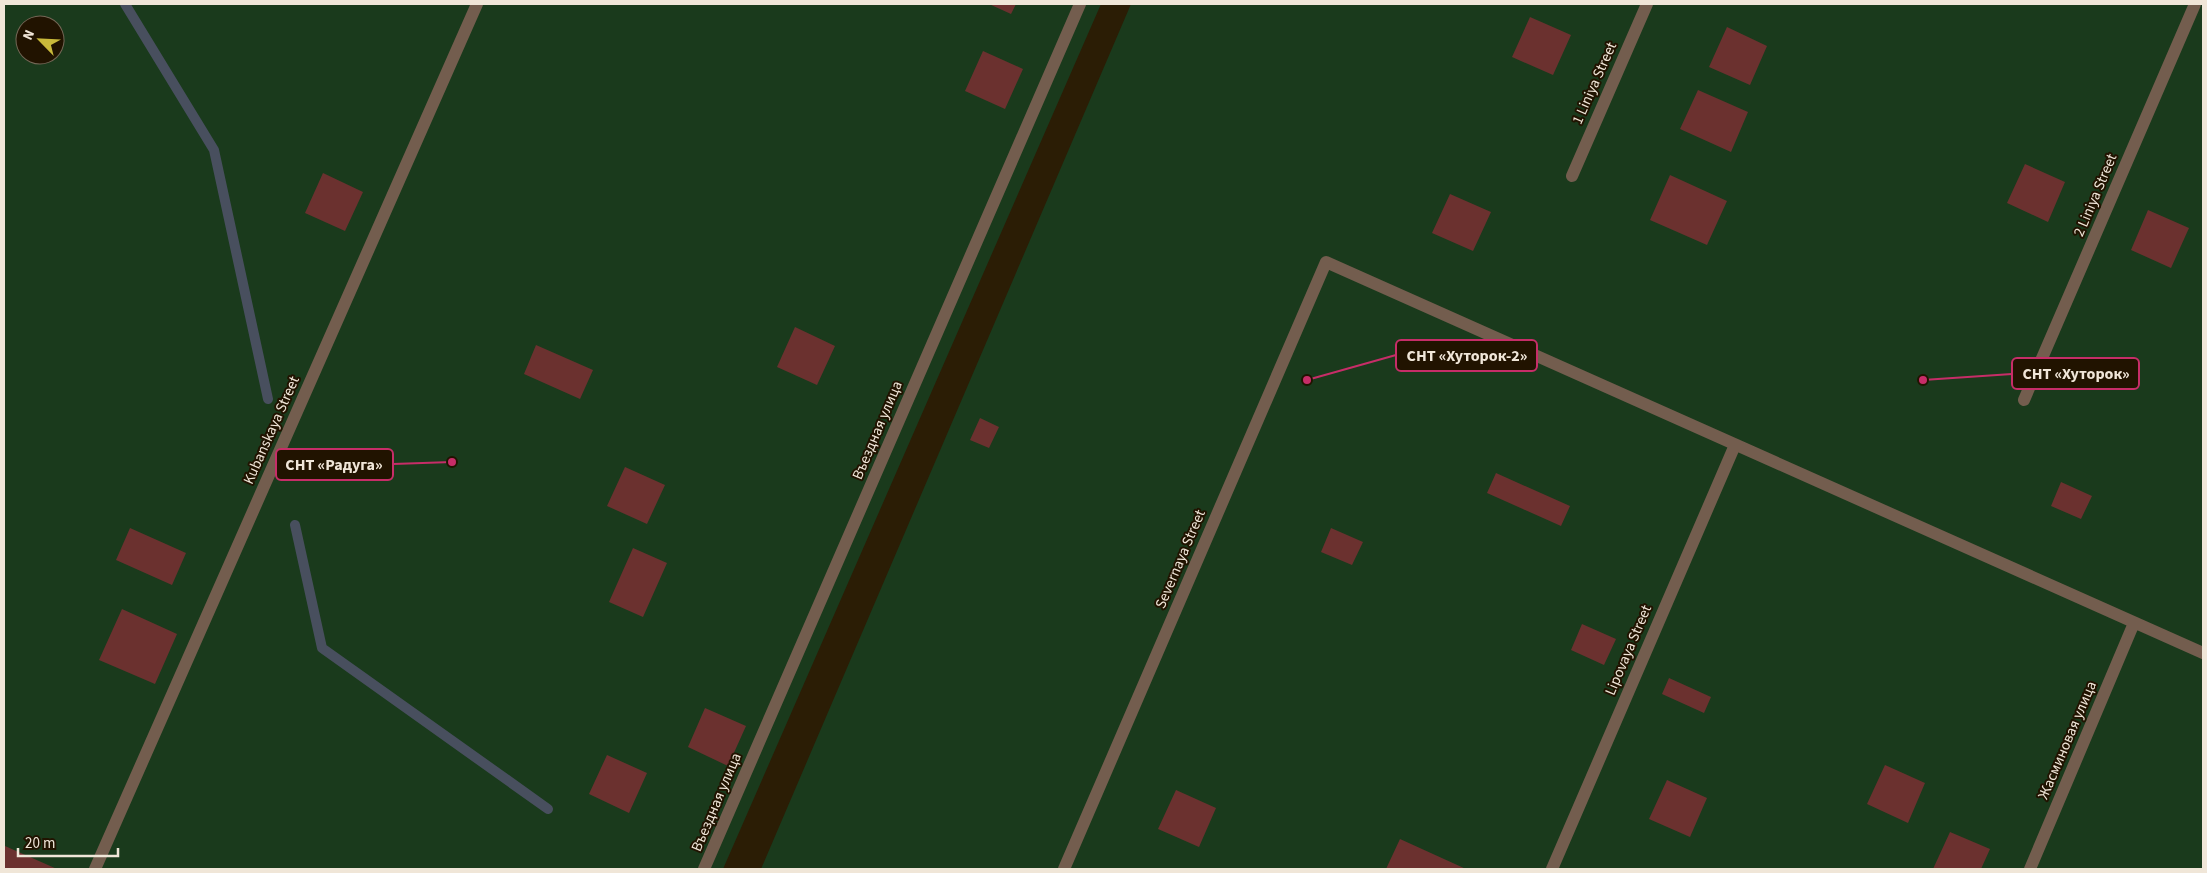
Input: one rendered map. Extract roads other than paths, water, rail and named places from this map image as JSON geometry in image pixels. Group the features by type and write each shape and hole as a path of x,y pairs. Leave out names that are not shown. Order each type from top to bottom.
{"street":[{"name":"Kubanskaya Street","path":"95,869 477,4"},
{"name":"Въездная улица","path":"704,869 1080,4"},
{"name":"1 Liniya Street","path":"1572,176 1647,4"},
{"name":"2 Liniya Street","path":"2024,400 2195,4"},
{"name":"Severnaya Street","path":"1064,869 1326,262 1735,445"},
{"path":"1735,445 1964,545 2203,653"},
{"name":"Lipovaya Street","path":"1552,869 1735,445"},
{"name":"Жасминовая улица","path":"2030,869 2134,623"}],"waterway":[{"path":"125,4 214,150 268,399"},
{"path":"295,525 322,648 548,809"}],"place":[{"name":"СНТ «Хуторок-2»","path":"1307,380"},
{"name":"СНТ «Хуторок»","path":"1923,380"},
{"name":"СНТ «Радуга»","path":"452,462"}]}
